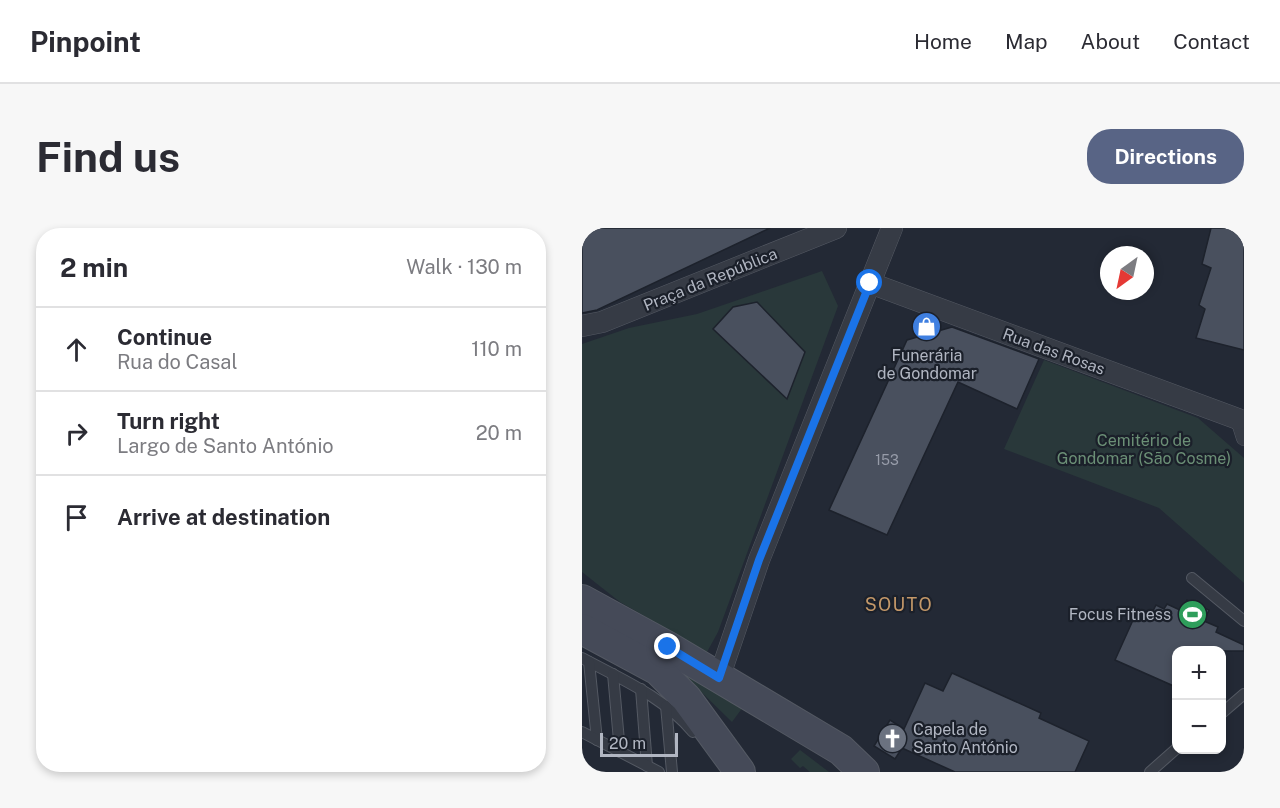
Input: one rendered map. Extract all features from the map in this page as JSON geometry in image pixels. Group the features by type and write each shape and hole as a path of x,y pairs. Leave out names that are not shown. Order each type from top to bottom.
{"main road":[{"path":"582,600 668,647 841,750 864,772"},
{"path":"582,629 658,670 687,698 740,772"}],"street":[{"name":"Praça da República","path":"582,326 602,322 836,228"},
{"path":"719,678 759,560 892,228"},
{"name":"Rua das Rosas","path":"870,283 1242,426"}],"lane":[{"path":"1192,578 1244,621"},
{"path":"586,660 641,689 666,706 685,722 702,742"},
{"path":"586,660 597,740"},
{"path":"613,674 620,752"},
{"path":"641,689 647,766"},
{"path":"1226,708 1244,694"},
{"path":"666,706 672,772"},
{"path":"582,732 659,772"},
{"path":"1150,772 1172,753"}],"green space":[{"path":"822,271 838,306 718,632 707,652 620,602 582,572 582,344 629,328 697,314"},
{"name":"Cemitério de Gondomar (São Cosme)","path":"1044,360 1198,418 1244,458 1244,583 1159,508 1004,449"},
{"path":"654,654 743,707 732,722 689,680"},
{"path":"800,750 829,772 810,772 803,766 800,768 791,759"}],"building":[{"path":"588,228 770,228 597,310 582,313 582,232 587,233"},
{"path":"1211,228 1244,228 1244,350 1196,338 1205,309 1199,305 1211,268 1202,264"},
{"path":"757,302 805,352 787,399 713,329 733,307"},
{"path":"952,327 1039,359 1017,409 958,382 887,535 829,510 907,340"},
{"path":"1187,600 1209,610 1204,621 1218,627 1216,632 1244,645 1244,651 1226,651 1226,646 1172,646 1172,685 1115,660 1138,609 1151,615 1156,605 1164,609 1167,604 1182,611"},
{"path":"952,673 1041,713 1039,718 1089,741 1075,772 955,772 902,748 895,759 874,746 890,720 904,729 925,683 943,691"}],"place":[{"name":"Funerária de Gondomar","path":"927,327"},
{"name":"Focus Fitness","path":"1192,614"},
{"name":"Capela de Santo António","path":"892,738"}],"district":[{"name":"SOUTO","path":"899,605"}],"route":[{"path":"668,647 719,678 759,560 870,283"}]}
